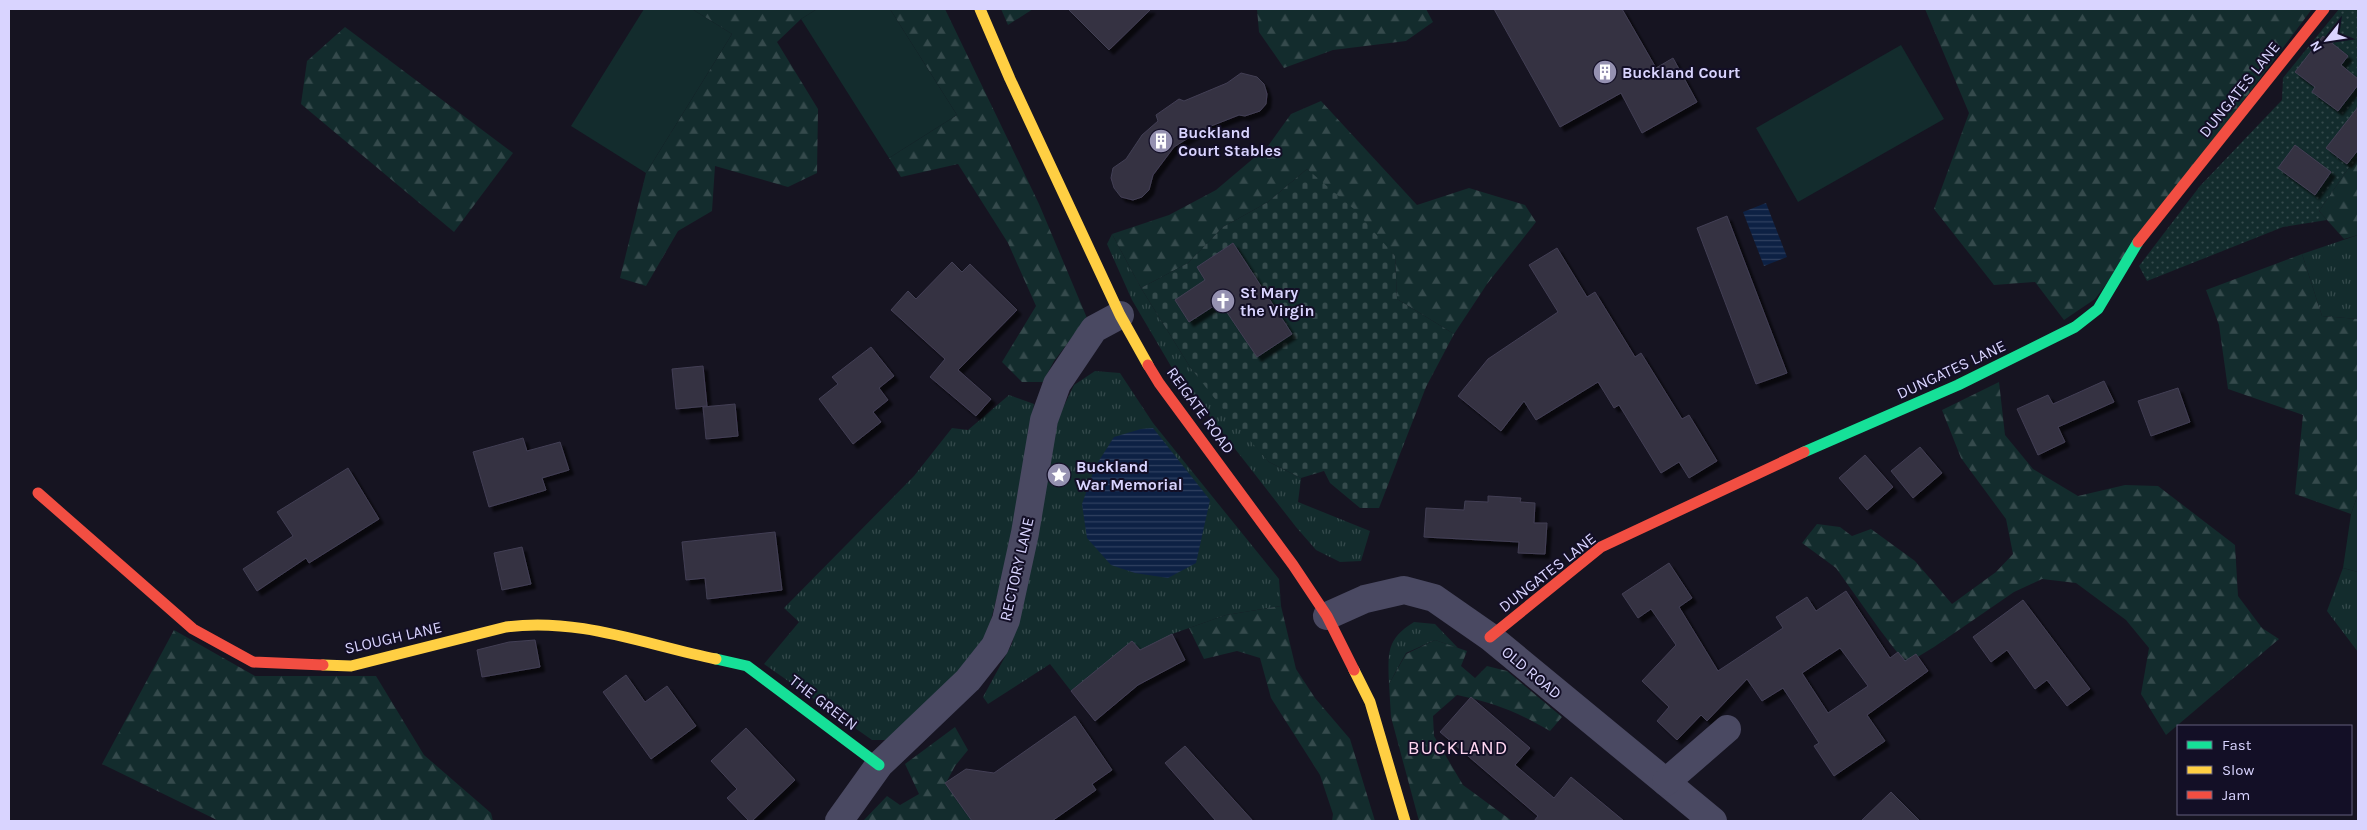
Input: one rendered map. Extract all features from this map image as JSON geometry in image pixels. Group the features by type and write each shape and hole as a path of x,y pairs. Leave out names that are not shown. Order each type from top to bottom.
{"street":[{"name":"REIGATE ROAD","path":"980,9 1010,79 1120,315 1159,383 1293,565 1327,616 1370,702 1405,821"},
{"name":"DUNGATES LANE","path":"1490,638 1601,547 1800,454 1958,385 2075,327 2098,309 2142,235 2324,9"},
{"name":"RECTORY LANE","path":"839,821 879,765 968,680 995,646 1006,620 1025,533 1044,420 1057,384 1094,329 1120,315"},
{"name":"SLOUGH LANE","path":"38,493 193,629 253,662 351,666 498,629 528,624 555,624 635,638 675,651 747,666"},
{"name":"OLD ROAD","path":"1327,616 1364,599 1404,590 1434,598 1490,638 1713,821"},
{"name":"THE GREEN","path":"747,666 879,765"},
{"path":"1666,782 1726,729"}],"green space":[{"path":"644,9 692,9 732,34 646,173 571,126"},
{"path":"692,9 817,9 801,19 777,42 818,109 817,173 788,187 715,166 712,211 678,231 646,286 620,278 646,173 732,34"},
{"path":"817,9 890,9 957,115 889,158 801,19"},
{"path":"890,9 945,9 1039,204 1087,318 1054,361 1043,382 1022,382 1002,362 1036,306 1008,243 958,164 901,177 889,158 957,115"},
{"path":"1001,9 1033,9 1008,25"},
{"path":"1257,9 1426,9 1433,22 1406,41 1333,50 1284,68 1259,32"},
{"path":"1925,9 2312,9 2095,299 2064,320 2035,282 1994,285 1934,209 1969,113"},
{"path":"2339,9 2358,9 2358,163 2350,166 2319,211 2327,220 2283,227 2147,281 2139,266 2200,186 2282,100 2283,78"},
{"path":"345,27 513,153 454,232 301,104 307,61"},
{"path":"1901,45 1944,119 1798,202 1756,128"},
{"path":"1321,101 1417,205 1469,188 1525,205 1536,222 1487,284 1454,334 1397,299 1395,256 1307,169 1268,202 1223,227 1188,263 1141,288 1112,234 1169,215 1216,190 1268,146 1291,114"},
{"path":"2358,163 2358,235 2344,239 2319,211 2350,166"},
{"path":"1307,169 1355,210 1395,256 1397,299 1454,334 1426,387 1379,508 1360,508 1330,483 1324,471 1301,478 1269,462 1230,418 1190,367 1141,288 1188,263 1223,227 1268,202"},
{"path":"1112,234 1141,288 1190,367 1269,462 1301,478 1298,502 1370,531 1361,561 1340,562 1316,550 1172,368 1132,300 1107,244"},
{"path":"2358,235 2358,319 2322,316 2302,254"},
{"path":"2302,254 2322,316 2358,319 2358,494 2351,514 2295,494 2303,415 2228,389 2219,325 2206,290"},
{"path":"1095,371 1120,373 1153,423 1279,579 1281,606 1226,615 1172,634 1140,650 1132,641 1071,691 1050,664 988,704 983,697 1012,644 1027,580 1050,447 1060,414 1074,385"},
{"path":"1999,382 2005,435 2033,469 2078,496 2125,485 2158,486 2235,545 2238,596 2262,628 2279,639 2166,735 2141,694 2149,648 2126,620 2076,583 2042,579 2014,592 1906,664 1836,568 1802,543 1817,524 1840,527 1852,536 1871,529 1915,561 1952,604 1996,572 2013,554 2006,519 1961,458 1942,410"},
{"path":"1009,395 1034,404 1009,550 986,639 959,677 892,740 872,740 764,664 799,622 784,608 914,476 952,428 968,430"},
{"path":"2358,494 2358,572 2343,568 2351,514"},
{"path":"2343,568 2358,572 2358,652 2327,611"},
{"path":"1281,606 1296,669 1315,698 1350,739 1375,821 1332,821 1333,814 1320,775 1271,698 1260,658 1237,651 1204,659 1189,628 1226,615"},
{"path":"1414,622 1435,624 1458,648 1435,640 1406,653 1389,684 1389,655 1391,648 1398,634"},
{"path":"174,630 255,676 376,676 424,755 491,813 493,821 219,821 102,764"},
{"path":"1435,640 1467,651 1461,666 1475,678 1487,666 1507,671 1562,717 1550,731 1505,708 1457,695 1433,716 1434,736 1463,785 1512,821 1419,821 1391,717 1389,684 1406,654"},
{"path":"955,727 968,750 955,766 946,783 972,821 863,821 887,796 900,805 919,794 905,764"}],"water":[{"path":"1766,203 1787,257 1764,266 1743,212"},
{"path":"1153,428 1210,500 1196,563 1168,578 1135,573 1111,565 1087,538 1082,504 1095,467 1114,437 1141,429"}],"building":[{"path":"1068,9 1151,9 1109,50"},
{"name":"Buckland Court","path":"1494,9 1622,9 1656,68 1673,58 1697,102 1642,133 1621,93 1560,127"},
{"path":"2323,36 2348,56 2341,65 2358,79 2358,85 2338,111 2312,92 2315,87 2295,72"},
{"name":"Buckland Court Stables","path":"1241,73 1257,77 1264,84 1267,94 1266,104 1260,111 1245,116 1239,115 1201,130 1174,147 1153,175 1149,190 1142,197 1133,200 1121,197 1114,188 1111,178 1113,168 1126,159 1142,135 1158,121 1156,115 1179,99 1184,101 1227,83"},
{"path":"2358,107 2358,150 2347,164 2326,148"},
{"path":"2295,145 2331,172 2315,195 2278,168"},
{"path":"1727,216 1787,373 1756,384 1697,228"},
{"name":"St Mary the Virgin","path":"1233,243 1292,334 1257,357 1220,302 1189,322 1175,300 1205,280 1197,267"},
{"path":"1557,248 1587,297 1595,292 1635,357 1641,353 1682,419 1689,415 1717,461 1689,478 1679,462 1661,473 1619,405 1614,408 1598,382 1536,420 1524,401 1501,431 1458,396 1488,359 1558,312 1529,265"},
{"path":"952,262 962,272 970,264 1017,310 958,370 991,399 976,416 930,377 945,359 891,310 908,291 916,299"},
{"path":"871,347 894,376 879,388 888,400 873,412 881,422 853,444 819,399 838,384 832,377"},
{"path":"703,366 707,406 676,409 672,369"},
{"path":"2104,381 2114,402 2058,427 2065,442 2038,455 2017,409 2048,395 2053,404"},
{"path":"2178,388 2190,422 2151,436 2138,401"},
{"path":"735,404 738,436 706,439 703,407"},
{"path":"523,438 527,451 560,442 569,470 542,478 546,490 489,507 473,452"},
{"path":"1920,447 1942,473 1913,498 1891,471"},
{"path":"1865,455 1893,487 1867,510 1839,478"},
{"path":"348,468 379,519 309,563 306,558 257,591 243,569 293,536 277,512"},
{"path":"1488,496 1521,498 1520,502 1535,503 1534,523 1547,523 1545,554 1518,553 1519,542 1424,537 1426,508 1464,510 1465,501 1488,502"},
{"path":"775,532 782,590 707,599 705,578 686,580 682,542"},
{"path":"522,547 531,584 502,590 494,553"},
{"path":"1669,563 1692,598 1679,607 1718,671 1783,628 1776,617 1807,597 1816,611 1846,591 1890,658 1898,652 1905,661 1916,654 1928,671 1867,715 1885,741 1834,776 1814,746 1819,743 1783,688 1762,701 1747,679 1707,721 1701,715 1677,740 1657,721 1669,707 1642,681 1676,645 1651,609 1638,618 1622,594","holes":["1840,648 1868,686 1828,713 1802,673"]},
{"path":"2023,600 2090,689 2067,706 2047,680 2035,689 2007,650 1991,662 1973,637"},
{"path":"1172,634 1185,660 1138,685 1095,721 1071,691 1132,641 1140,650"},
{"path":"535,640 540,667 482,677 477,650 509,642"},
{"path":"626,675 645,702 667,686 696,726 651,759 603,692"},
{"path":"1471,697 1530,748 1515,765 1554,798 1571,777 1624,821 1534,821 1538,816 1440,732"},
{"path":"1075,716 1112,770 1092,784 1096,790 1052,821 972,821 945,783 966,769 994,773"},
{"path":"746,728 795,780 752,821 749,821 727,798 737,789 711,761"},
{"path":"1185,746 1253,821 1216,821 1165,763"},
{"path":"1891,792 1920,821 1861,821"}],"traffic: fast":[{"path":"1804,452 1958,385 2075,327 2098,309 2138,242"},
{"path":"716,659 747,666 879,765"}],"traffic: slow":[{"path":"980,9 1010,79 1120,315 1148,365"},
{"path":"323,665 351,666 506,627 533,625 586,629 716,659"},
{"path":"1354,670 1370,702 1405,821"}],"traffic: jam":[{"path":"2138,242 2324,9"},
{"path":"1148,365 1159,383 1293,565 1327,616 1354,670"},
{"path":"1490,637 1601,547 1804,452"},
{"path":"38,493 193,629 253,662 323,665"}],"place":[{"name":"Buckland Court","path":"1605,72"},
{"name":"Buckland Court Stables","path":"1161,141"},
{"name":"St Mary the Virgin","path":"1223,301"},
{"name":"Buckland War Memorial","path":"1059,475"}],"district":[{"name":"BUCKLAND","path":"1458,747"}]}
